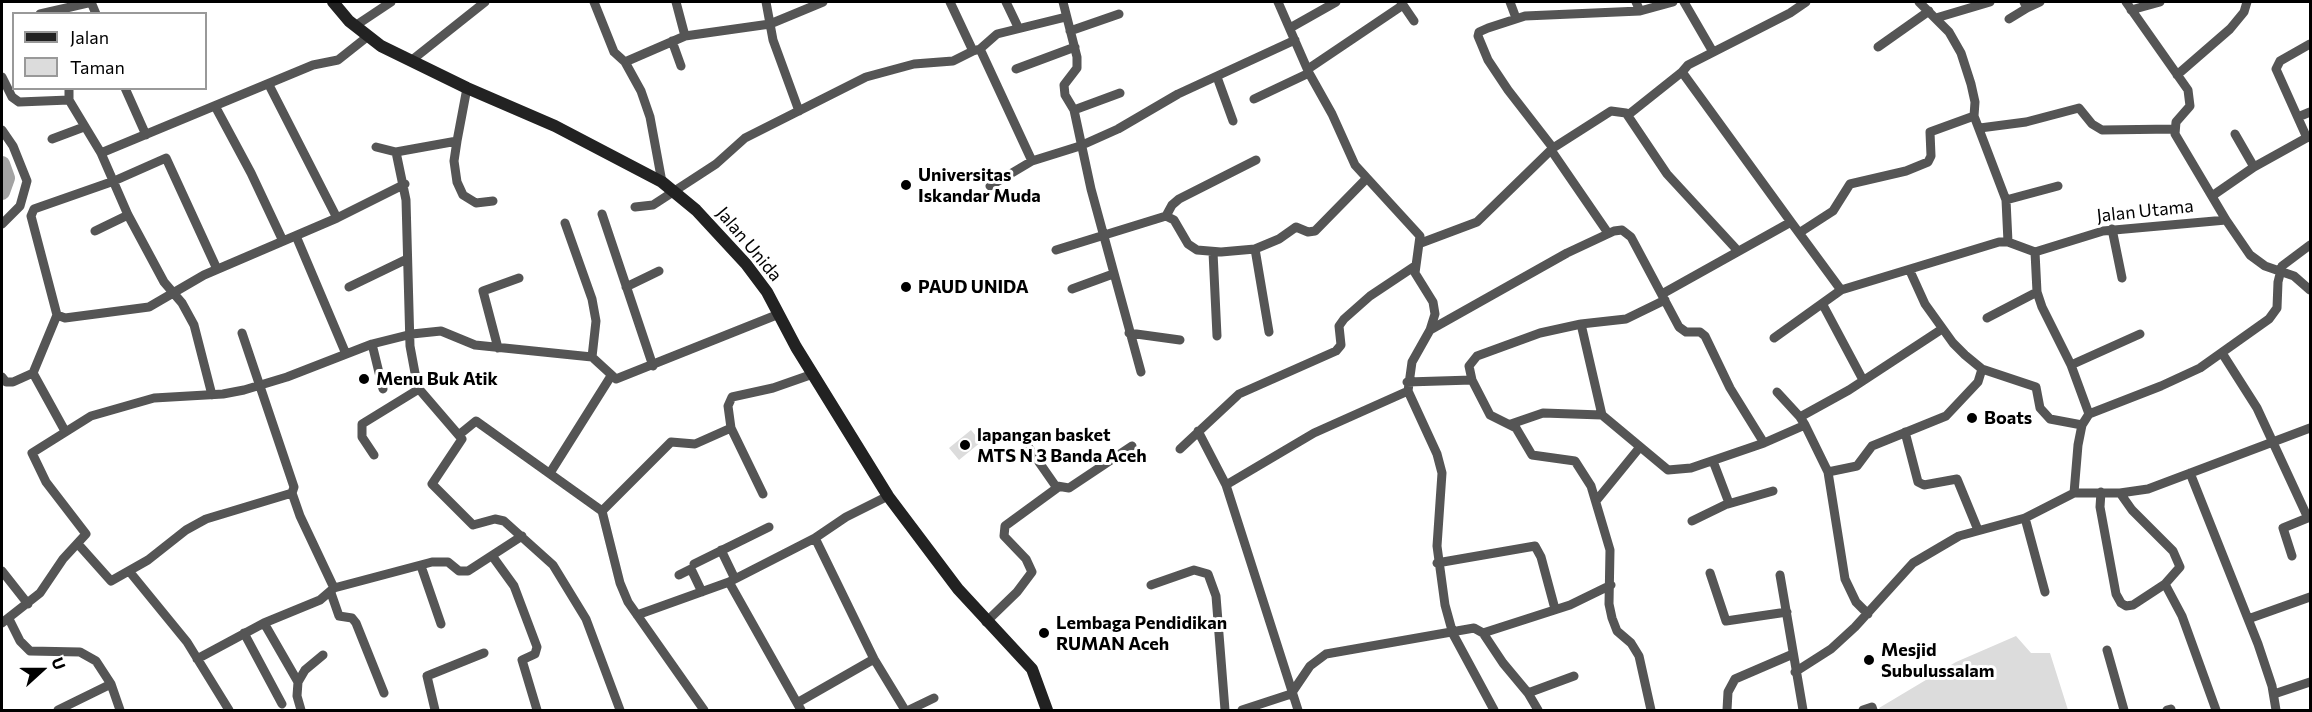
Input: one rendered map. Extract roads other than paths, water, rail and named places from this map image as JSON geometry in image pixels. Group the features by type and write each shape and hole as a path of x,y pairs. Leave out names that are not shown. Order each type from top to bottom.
{"street":[{"path":"49,12 92,2"},
{"name":"Jalan Unida","path":"333,2 367,38 467,88 555,126 662,182 696,210 746,264 779,314 888,496 986,622 1032,669 1047,711"},
{"path":"354,26 391,2"},
{"path":"412,60 485,2"},
{"path":"594,2 614,52 625,62 641,91 650,117 662,182"},
{"path":"676,2 685,36"},
{"path":"766,2 780,62 799,111"},
{"path":"625,62 685,36 770,24 823,2"},
{"path":"950,2 1032,161"},
{"path":"1006,2 1018,27"},
{"path":"1063,2 1075,47 1077,68 1066,81 1064,89 1074,110 1080,146 1102,234 1141,372"},
{"path":"1278,2 1355,165 1418,233 1421,243 1415,266 1417,278 1434,307 1430,330 1412,362 1408,387 1437,454 1442,473 1437,563 1452,634 1494,711"},
{"path":"1290,28 1336,2"},
{"path":"1510,2 1516,18"},
{"path":"1636,2 1640,11"},
{"path":"1608,234 1552,149 1508,90 1479,39 1481,31 1516,18 1557,13 1640,11 1673,2"},
{"path":"1684,2 1713,52"},
{"path":"1628,115 1682,72 1713,52 1790,13 1806,2"},
{"path":"1918,2 1949,32 1960,53 1971,84 1974,116 2006,200 2008,242"},
{"path":"1878,47 1932,15 1990,2"},
{"path":"2009,19 2026,4 2040,2"},
{"path":"2128,4 2160,2"},
{"path":"2177,75 2230,29 2244,12 2247,2"},
{"path":"1254,99 1309,71 1402,3 1414,21"},
{"path":"2128,4 2188,90 2191,102 2178,118 2174,129 2181,148 2226,220 2250,255 2279,271 2294,276 2310,290"},
{"path":"1070,31 1119,14"},
{"path":"635,207 653,205 716,164 745,138 879,72 924,62 953,61 976,50 996,34 1066,17"},
{"path":"100,153 313,65 338,60 367,38"},
{"path":"990,186 1032,161 1080,146 1132,122 1156,106 1295,40"},
{"path":"672,41 681,66"},
{"path":"2212,196 2254,167 2309,137 2276,69 2280,61 2310,44"},
{"path":"1017,69 1075,47"},
{"path":"1682,72 1841,290"},
{"path":"2,77 12,97 19,102 69,100"},
{"path":"1217,77 1233,121"},
{"path":"269,85 337,218"},
{"path":"467,88 454,161 457,182 463,195 476,203 494,201"},
{"path":"69,90 69,100 100,153 164,282 173,291 194,325 212,395"},
{"path":"126,90 146,135"},
{"path":"1074,110 1120,93"},
{"path":"215,106 252,173 283,241"},
{"path":"1980,128 2026,122 2079,108 2092,124 2102,130 2174,129"},
{"path":"1421,243 1477,222 1552,149 1611,111 1622,111 1628,115 1667,174 1738,251"},
{"path":"2298,117 2310,112"},
{"path":"1799,233 1833,211 1850,184 1906,171 1928,162 1931,156 1930,132 1974,116"},
{"path":"52,139 84,127"},
{"path":"2,130 13,146 27,181 20,206 2,224"},
{"path":"2235,134 2254,167"},
{"path":"376,147 396,152 457,141"},
{"path":"396,152 405,184 411,352 419,390 460,434 462,441 432,481 433,487 473,525 500,519 553,565 580,606 620,711"},
{"path":"20,206 32,212 114,181 165,158 217,269"},
{"path":"1166,216 1172,205 1179,199 1256,160"},
{"path":"1056,250 1166,216 1174,220 1188,244 1197,250 1213,252 1255,249 1279,239 1296,227 1308,232 1315,231 1366,179"},
{"path":"57,315 65,318 149,307 173,291 217,269 337,218 405,184"},
{"path":"2006,200 2058,186"},
{"path":"2,376 6,382 13,382 33,374 57,315 32,212"},
{"path":"603,214 653,366"},
{"path":"95,231 129,215"},
{"name":"Jalan Utama","path":"2036,252 2080,236 2112,229 2226,220"},
{"path":"1652,711 1639,656 1614,625 1610,604 1610,550 1591,486 1579,463 1556,456 1532,455 1511,424 1490,415 1472,380 1469,366 1477,356 1540,333 1636,316 1738,251 1791,222"},
{"path":"565,223 592,299 596,321 592,357"},
{"path":"2112,229 2122,278"},
{"path":"1430,330 1558,258 1608,234 1622,230 1629,235 1680,329 1698,331 1705,336 1730,388 1764,443"},
{"path":"296,236 346,354"},
{"path":"1774,338 1841,290 1910,271 1990,244 2008,242 2036,252 2037,292 2071,365 2089,414"},
{"path":"2074,493 2082,425 2089,414 2161,387 2200,368 2275,314 2279,271 2310,245"},
{"path":"1255,249 1269,332"},
{"path":"1213,252 1217,336"},
{"path":"349,287 407,259"},
{"path":"1180,449 1239,394 1336,351 1341,345 1339,326 1344,319 1370,296 1415,266"},
{"path":"626,286 659,271"},
{"path":"1910,271 1925,304 1953,344 1982,369 2033,385 2037,390 2038,403 2046,416 2082,425"},
{"path":"1072,289 1113,274"},
{"path":"498,348 483,291 519,278"},
{"path":"1987,318 2037,292"},
{"path":"1823,305 1863,380"},
{"path":"120,711 111,684 96,661 81,652 30,651 5,621 40,593 86,531 46,483 32,453 65,431 91,416 154,398 212,395 244,390 287,377 372,344 412,334 441,331 475,345 592,357 615,380 779,314"},
{"path":"1581,324 1602,415 1668,470 1684,470 1764,443 1802,421 1942,329"},
{"path":"242,333 294,486 292,493 332,591 339,616 352,618 356,623 384,693"},
{"path":"1129,333 1180,340"},
{"path":"2071,365 2140,334"},
{"path":"372,344 383,389"},
{"path":"2222,353 2275,441 2309,517 2283,528 2292,556"},
{"path":"1828,472 1857,466 1872,446 1946,416 1978,381 1982,369"},
{"path":"33,374 65,431"},
{"path":"763,494 731,428 728,406 732,397 773,388 813,374"},
{"path":"550,474 611,376"},
{"path":"1226,484 1314,433 1408,387 1472,380"},
{"path":"374,455 362,437 362,424 419,390"},
{"path":"1777,392 1802,421 1828,472 1845,579 1856,602 1868,614"},
{"path":"1511,424 1543,413 1602,415"},
{"path":"460,434 476,421 602,511 620,584 636,615 704,711"},
{"path":"602,511 671,442 696,444 731,428"},
{"path":"1795,672 1831,649 1868,614 1913,563 1944,543 1978,530 2025,518 2074,493 2121,493 2148,489 2310,428"},
{"path":"1198,431 1226,484 1298,711"},
{"path":"1905,432 1918,482 1924,485 1957,479 1978,530"},
{"path":"1027,445 1057,486 1069,488 1132,446"},
{"path":"1596,501 1640,447"},
{"path":"1713,461 1728,504"},
{"path":"2190,473 2248,619 2274,694 2276,711"},
{"path":"986,622 1017,592 1032,572 1026,559 1006,539 1003,528 1046,498 1057,486"},
{"path":"1692,521 1728,504 1773,491"},
{"path":"2101,492 2102,520 2116,594 2121,603 2133,605 2165,585 2179,571 2180,563 2161,537 2126,502 2121,493"},
{"path":"78,544 111,581 206,519 292,493"},
{"path":"636,615 732,581 815,538 846,517 888,496"},
{"path":"2025,518 2045,592"},
{"path":"694,564 769,527"},
{"path":"198,658 264,623 320,600 332,591 443,561 463,572 494,557 522,536"},
{"path":"815,538 874,659 907,711 934,698"},
{"path":"1437,563 1535,546 1555,609"},
{"path":"721,550 732,581 799,707 874,659"},
{"path":"494,557 514,586 537,647 535,654 522,660 534,709"},
{"path":"421,566 441,624"},
{"path":"679,575 691,569 702,592"},
{"path":"1151,585 1194,570 1208,574 1216,596 1226,711"},
{"path":"2,571 28,604"},
{"path":"129,571 198,658 229,711"},
{"path":"1710,573 1726,621 1787,612"},
{"path":"1780,575 1803,711"},
{"path":"1484,633 1577,602 1611,585"},
{"path":"2165,585 2182,616 2217,711"},
{"path":"2248,619 2310,597"},
{"path":"264,623 298,682"},
{"path":"1242,711 1291,694 1310,666 1326,654 1452,634 1471,628 1484,633 1503,663 1528,693 1538,711"},
{"path":"244,633 282,704"},
{"path":"2107,650 2124,711"},
{"path":"435,711 427,676 484,653"},
{"path":"1727,711 1728,692 1735,679 1793,654"},
{"path":"301,711 297,696 298,682 305,670 323,655"},
{"path":"1528,693 1574,676"},
{"path":"2274,694 2310,682"},
{"path":"58,711 111,684"},
{"path":"1863,711 1872,707 1873,711"}],"waterway":[{"path":"2,164 7,178 2,192"}],"place":[{"name":"Universitas Iskandar Muda","path":"906,185"},
{"name":"PAUD UNIDA","path":"906,287"},
{"name":"Menu Buk Atik","path":"364,379"},
{"name":"Boats","path":"1972,418"},
{"name":"lapangan basket MTS N 3 Banda Aceh","path":"965,445"},
{"name":"Lembaga Pendidikan RUMAN Aceh","path":"1044,633"},
{"name":"Mesjid Subulussalam","path":"1869,660"}]}
